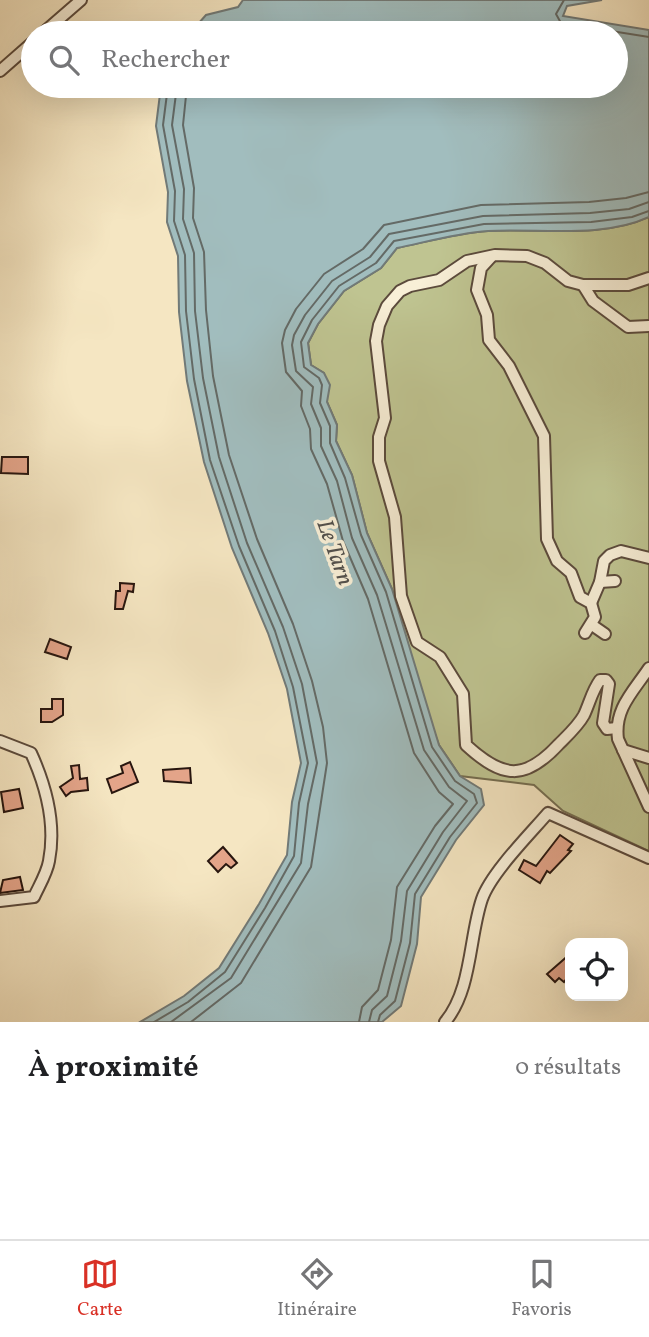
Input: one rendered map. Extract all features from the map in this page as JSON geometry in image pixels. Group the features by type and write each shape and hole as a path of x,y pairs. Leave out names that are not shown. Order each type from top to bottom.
{"street":[{"path":"57,21 81,0"},
{"path":"0,71 21,53"},
{"path":"495,255 481,268 477,290 487,314 489,340 504,358 530,402 535,421 546,443 549,548 557,561 571,573 580,597 591,603"},
{"path":"617,728 607,729 603,723 609,684 606,680 600,680 583,716 541,764 529,771 502,769 479,757 466,745 463,694 440,657 417,642 401,596 395,517 379,461 379,437 385,418 376,341 387,306 410,286 439,280 467,261 495,255 527,256 545,263 568,281 583,285 628,285 649,278"},
{"path":"583,285 593,301 628,327 649,326"},
{"path":"605,634 589,629 594,617 591,603 600,582 604,561 610,555 621,551 649,558"},
{"path":"600,582 615,581"},
{"path":"649,668 620,709 617,728 623,750 649,807"},
{"path":"0,741 31,754 44,782 52,838 49,864 34,897 0,901"},
{"path":"623,750 649,758"},
{"path":"445,1022 460,994 483,896 513,853 548,813 649,858"}],"green space":[{"path":"649,217 649,851 563,811 534,785 460,776 439,745 392,589 367,533 352,475 336,441 337,425 327,402 324,373 311,365 308,343 318,324 344,291 381,268 397,248 488,231 611,228"}],"water":[{"path":"243,0 602,0 567,6 563,16 594,21 201,21 206,15 238,7"},
{"name":"Le Tarn","path":"628,27 649,30 649,217 611,228 488,231 397,248 381,268 344,291 318,324 308,343 311,365 324,373 330,385 327,402 337,425 336,441 352,475 367,533 392,589 439,745 460,776 481,789 484,805 456,840 421,897 417,944 401,1006 382,1022 140,1022 184,996 219,968 259,904 287,855 292,802 301,763 287,689 268,633 232,548 204,462 187,381 179,312 178,256 167,222 168,192 156,126 160,98 628,98"}],"building":[{"path":"2,457 28,457 28,474 1,473"},
{"path":"120,583 134,584 133,592 128,591 123,609 115,609 116,591 120,591"},
{"path":"50,639 71,647 67,659 45,652"},
{"path":"52,699 63,699 63,715 52,722 41,722 41,709 52,709"},
{"path":"130,762 138,782 112,793 107,779 123,773 121,766"},
{"path":"79,765 80,779 87,778 88,790 71,792 66,796 60,787 73,778 71,766"},
{"path":"190,768 191,783 164,781 163,770"},
{"path":"19,789 23,808 4,812 1,792"},
{"path":"560,835 573,844 568,850 571,851 550,873 547,871 540,883 519,870 524,860 536,866"},
{"path":"223,847 237,863 231,868 226,864 218,872 208,861"},
{"path":"20,877 23,890 0,893 3,880"},
{"path":"565,958 564,982 559,978 555,982 547,974"}]}
